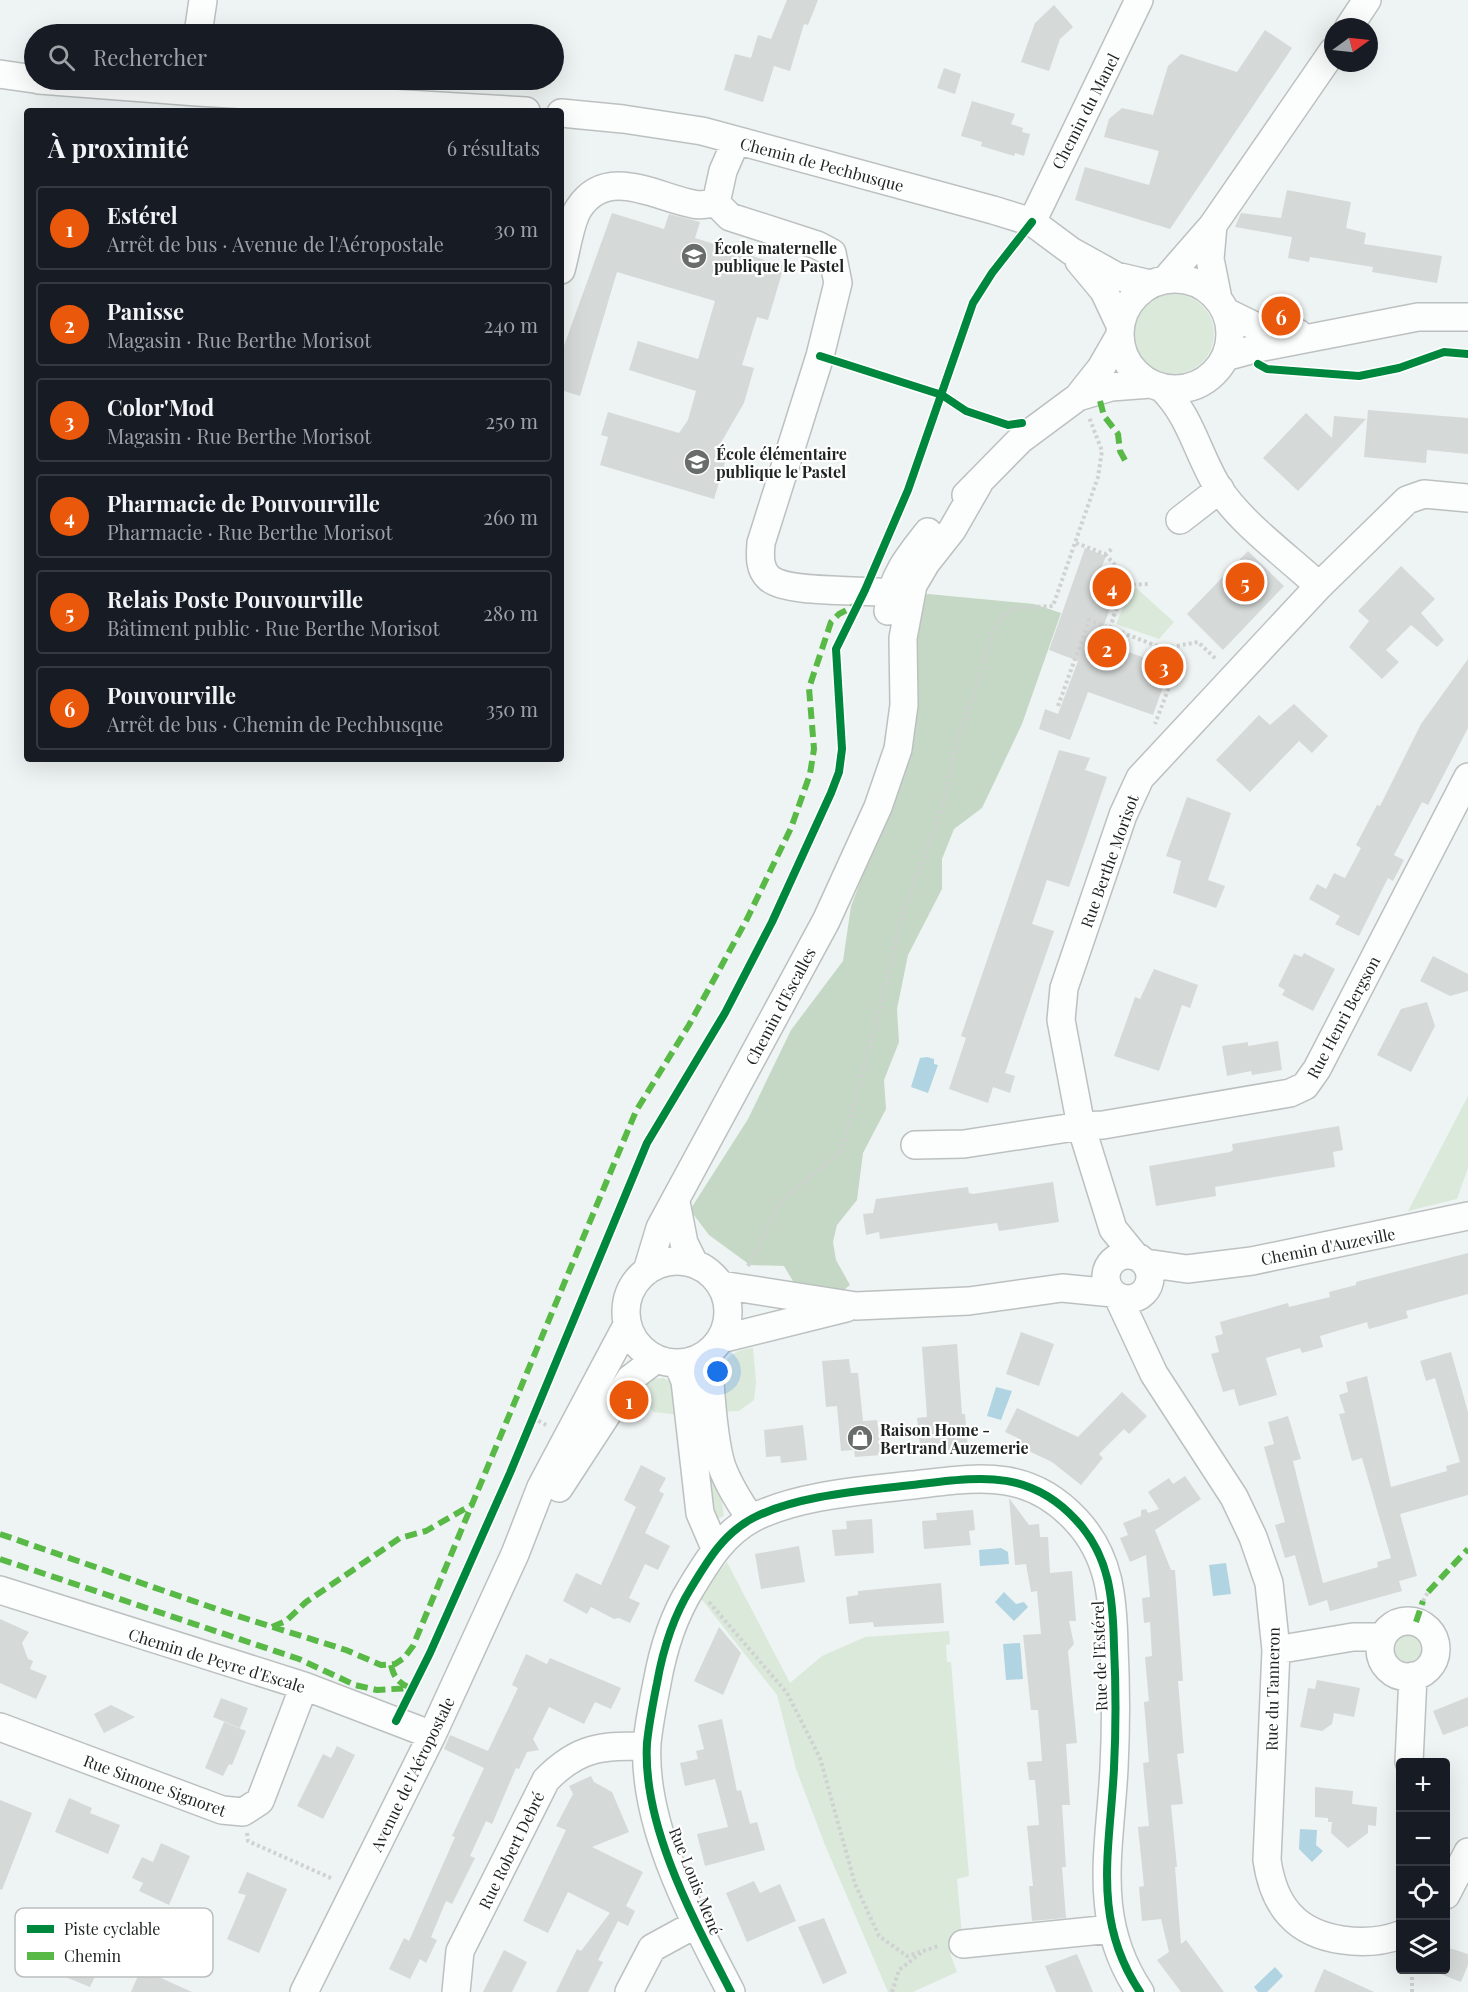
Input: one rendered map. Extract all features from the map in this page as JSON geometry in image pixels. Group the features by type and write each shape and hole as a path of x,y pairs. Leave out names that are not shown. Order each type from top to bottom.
{"street":[{"path":"199,24 203,0"},
{"name":"Chemin du Manel","path":"1032,222 1139,0"},
{"path":"1355,18 1367,0"},
{"path":"1324,64 1213,225 1158,282 1136,294 1126,308 1120,330 1125,359 1140,377 1156,386 1179,408 1220,489 1241,514 1319,586 1407,500 1424,494 1468,498"},
{"path":"0,74 24,77"},
{"path":"250,90 487,108"},
{"name":"Chemin de Pechbusque","path":"564,113 678,127 1032,222 1071,251 1116,276 1130,281 1158,282"},
{"path":"716,203 723,171 736,141"},
{"path":"564,259 578,209 593,192 608,186 627,186 696,205 716,203"},
{"path":"716,203 730,217 817,245 832,253 837,267 838,283 820,356 761,543 760,563 769,578 788,588 865,590 897,604"},
{"path":"1204,458 1201,414 1230,335 1210,259 1213,225"},
{"name":"Chemin de Pechbusque","path":"1071,251 1104,291 1120,330"},
{"path":"1158,282 1189,280 1210,291 1222,306 1257,327 1317,336"},
{"path":"1156,386 1187,388 1217,367 1258,348 1418,317 1468,317"},
{"name":"Chemin d'Escalles","path":"1081,403 1120,330"},
{"name":"Chemin d'Escalles","path":"647,1271 660,1228 826,921 878,807 892,731 886,632 897,604 907,557 938,521 1020,440 1111,387 1156,386"},
{"path":"1180,520 1220,489"},
{"name":"Rue Berthe Morisot","path":"1128,1277 1082,1126 1061,1020 1064,988 1123,815 1140,778 1319,586"},
{"name":"Rue Henri Bergson","path":"1082,1126 1103,1125 1290,1093 1305,1086 1317,1069 1468,777"},
{"path":"915,1145 964,1144 1082,1126"},
{"path":"676,1202 682,1235 694,1263"},
{"name":"Chemin d'Auzeville","path":"721,1285 856,1306 969,1301 1252,1261 1468,1216"},
{"path":"715,1548 699,1513 685,1381 667,1362 633,1339 627,1325 627,1298 633,1286 647,1271 665,1262 694,1263 709,1271 721,1285 729,1306 728,1323 715,1345 709,1369 721,1465 736,1497 751,1519"},
{"name":"Rue du Tanneron","path":"1128,1277 1139,1337 1154,1374 1234,1497 1253,1537 1269,1583 1276,1650 1267,1860 1273,1888 1292,1917 1321,1934 1348,1941 1378,1941 1396,1936"},
{"name":"Chemin d'Auzeville","path":"715,1345 856,1306"},
{"name":"Avenue de l'Aéropostale","path":"304,1992 432,1735 515,1554 541,1487 627,1325"},
{"path":"667,1362 694,1361 715,1345"},
{"name":"Avenue de l'Aéropostale","path":"515,1554 630,1378 667,1362"},
{"name":"Rue de l'Estérel","path":"751,1519 776,1508 852,1493 983,1477 1007,1479 1032,1489 1074,1517 1091,1537 1103,1559 1113,1608 1114,1756 1107,1861 1107,1904 1111,1929 1124,1963 1140,1992"},
{"name":"Rue Louis Mené","path":"730,1992 696,1924 662,1839 651,1794 647,1746 662,1656 678,1608 715,1548 751,1519"},
{"name":"Chemin de Peyre d'Escale","path":"0,1590 304,1686 432,1735"},
{"path":"1407,1621 1416,1622 1430,1632 1435,1641 1435,1656 1425,1671 1413,1676 1396,1674 1387,1668 1380,1653 1382,1637 1396,1624 1407,1621"},
{"path":"1276,1650 1353,1637 1382,1637"},
{"path":"1409,1758 1413,1676"},
{"name":"Rue Simone Signoret","path":"0,1727 222,1810 243,1812 260,1802 304,1686"},
{"name":"Rue Robert Debré","path":"456,1992 460,1951 546,1779 564,1761 583,1752 611,1746 647,1746"},
{"path":"1450,1887 1468,1852"},
{"path":"629,1992 652,1948 696,1924"},
{"path":"963,1944 1111,1929"}],"path":[{"path":"721,1285 741,1281 780,1201 841,1152 880,1009 901,920 945,802 956,743 993,629 1012,608 1053,606 1098,477 1102,451 1098,436 1081,403"},
{"path":"1076,543 1106,554 1123,574 1124,585 1110,628"},
{"path":"1106,554 1112,549"},
{"path":"1124,585 1150,584"},
{"path":"1058,706 1089,620 1157,645 1171,647 1198,642 1234,676"},
{"path":"1152,730 1177,666 1171,647"},
{"path":"693,1584 787,1693 820,1758 855,1884 879,1936 907,1956 943,1945 963,1944"},
{"path":"1423,1601 1428,1592"},
{"path":"243,1812 248,1840 334,1879"},
{"path":"892,1992 898,1970 924,1951"},
{"path":"1412,1974 1412,1992"}],"green space":[{"path":"1174,294 1189,297 1202,306 1211,319 1214,334 1211,349 1202,362 1189,371 1174,374 1159,371 1146,362 1137,349 1134,334 1137,319 1146,306 1159,297"},
{"path":"1133,585 1174,622 1159,639 1116,624"},
{"path":"928,594 1034,604 1061,613 1022,724 982,808 954,829 942,859 942,889 908,955 897,1009 899,1042 884,1080 886,1109 863,1153 857,1200 837,1225 833,1242 836,1260 850,1285 839,1294 797,1288 784,1266 750,1265 709,1235 690,1210 748,1119 791,1030 843,961 851,906 875,843 915,599"},
{"path":"1468,1096 1468,1168 1457,1199 1408,1211"},
{"path":"753,1348 756,1382 754,1400 739,1411 720,1412 720,1380 725,1362 731,1355"},
{"path":"664,1378 678,1387 682,1415 654,1412 645,1403 632,1410 640,1397 635,1392 652,1379"},
{"path":"705,1381 724,1516 716,1519 709,1517"},
{"path":"727,1562 790,1683 822,1656 865,1637 949,1631 950,1644 946,1645 947,1662 951,1662 969,1876 957,1879 962,1935 960,1949 950,1953 957,1972 913,1992 888,1992 825,1845 796,1769 777,1695 699,1596"},
{"path":"1408,1631 1421,1636 1426,1649 1421,1662 1408,1667 1395,1662 1390,1649 1395,1636"}],"water":[{"path":"920,1058 934,1059 934,1064 938,1065 928,1093 911,1087"},
{"path":"996,1387 1012,1391 1001,1420 987,1416"},
{"path":"1001,1548 1008,1552 1009,1564 980,1566 979,1550"},
{"path":"1226,1563 1231,1594 1213,1596 1209,1565"},
{"path":"1004,1592 1016,1604 1024,1602 1028,1607 1014,1621 995,1602"},
{"path":"1020,1643 1023,1679 1006,1680 1003,1644"},
{"path":"1300,1829 1317,1830 1316,1845 1323,1851 1312,1862 1299,1849"},
{"path":"1275,1967 1283,1976 1267,1992 1258,1992 1254,1987"}],"building":[{"path":"787,0 818,0 808,25 804,24 790,71 774,66 763,102 724,90 735,54 751,58 758,35 771,39"},
{"path":"1054,5 1073,27 1060,39 1049,71 1021,62 1035,23"},
{"path":"1265,30 1292,48 1170,229 1075,200 1085,167 1149,185 1159,151 1104,137 1109,119 1122,108 1153,115 1168,66 1181,54 1237,72"},
{"path":"944,68 961,74 955,94 937,88"},
{"path":"972,101 1015,114 1011,124 1023,128 1022,132 1030,134 1024,156 1015,153 1014,156 981,146 982,142 961,136"},
{"path":"1287,190 1351,202 1346,228 1366,233 1364,244 1442,256 1437,283 1372,272 1373,267 1310,257 1309,262 1288,258 1292,237 1235,227 1241,213 1281,218"},
{"path":"612,213 664,229 669,214 700,222 695,238 784,266 768,320 757,317 742,365 754,368 744,403 719,446 729,449 714,499 600,465 608,437 601,435 608,412 679,433 688,420 696,391 629,370 638,341 698,359 715,301 617,272 580,396 564,391 564,346"},
{"path":"1368,410 1468,418 1468,454 1427,450 1426,463 1364,457"},
{"path":"1306,413 1332,438 1334,416 1366,419 1298,491 1263,458"},
{"path":"1085,548 1106,556 1101,569 1122,576 1098,641 1170,667 1153,715 1088,692 1070,740 1039,729 1045,709 1058,714 1078,661 1049,650"},
{"path":"1248,551 1284,586 1223,650 1187,614"},
{"path":"1401,566 1435,599 1421,613 1444,640 1437,647 1411,625 1386,650 1399,662 1382,679 1349,647 1369,621 1358,611"},
{"path":"1468,659 1468,728 1428,805 1422,802 1394,855 1404,860 1393,881 1388,878 1359,936 1335,924 1340,916 1309,899 1317,884 1326,889 1334,873 1345,878 1361,848 1356,845 1377,805 1380,806 1421,724"},
{"path":"1294,704 1328,736 1312,753 1299,741 1250,792 1216,760 1259,715 1270,725"},
{"path":"1059,750 1090,758 1085,770 1107,777 1069,887 1047,880 1032,924 1054,931 1005,1073 1015,1076 1010,1093 993,1087 988,1103 949,1089 966,1038 961,1036"},
{"path":"1187,797 1231,813 1208,880 1225,886 1216,908 1173,893 1181,861 1166,856"},
{"path":"1304,953 1335,969 1313,1011 1282,995 1285,990 1278,986 1294,954 1302,957"},
{"path":"1433,956 1468,974 1468,991 1450,996 1420,981"},
{"path":"1154,969 1198,985 1190,1008 1182,1005 1159,1071 1114,1056 1135,997 1140,999"},
{"path":"1427,1002 1435,1026 1411,1072 1377,1055 1401,1009"},
{"path":"1278,1041 1282,1070 1252,1075 1251,1071 1227,1076 1222,1046 1248,1042 1248,1046"},
{"path":"1339,1126 1343,1150 1333,1152 1335,1167 1215,1187 1216,1196 1156,1206 1149,1166 1230,1152 1233,1150 1232,1144"},
{"path":"1053,1182 1059,1222 999,1231 997,1223 880,1239 879,1232 866,1235 863,1214 873,1213 876,1199 968,1187 969,1193 973,1194"},
{"path":"1468,1253 1468,1294 1406,1311 1408,1318 1369,1329 1367,1322 1320,1336 1323,1347 1302,1353 1300,1348 1266,1358 1277,1395 1239,1406 1234,1389 1223,1392 1211,1354 1219,1352 1215,1336 1223,1334 1220,1322 1288,1303 1289,1307 1330,1297 1329,1292 1356,1285 1356,1282"},
{"path":"1021,1332 1054,1344 1039,1386 1006,1374"},
{"path":"957,1344 962,1414 965,1414 968,1448 934,1451 933,1444 920,1445 917,1418 927,1417 922,1347"},
{"path":"1451,1352 1468,1412 1468,1495 1400,1514 1417,1576 1399,1581 1402,1591 1330,1611 1327,1600 1309,1606 1295,1555 1285,1558 1275,1525 1285,1522 1264,1447 1274,1444 1268,1422 1288,1416 1301,1459 1293,1461 1323,1583 1378,1567 1377,1562 1391,1558 1362,1458 1352,1461 1339,1414 1345,1413 1339,1395 1348,1392 1346,1382 1367,1376 1391,1487 1447,1471 1446,1466 1460,1462 1435,1378 1426,1381 1420,1361"},
{"path":"849,1359 851,1373 858,1373 863,1421 877,1420 881,1455 855,1457 854,1450 841,1451 837,1406 826,1407 822,1361"},
{"path":"1122,1392 1147,1416 1129,1434 1124,1429 1099,1454 1103,1458 1081,1485 1052,1462 1016,1445 1018,1438 1005,1432 1017,1408 1078,1437"},
{"path":"803,1425 807,1460 781,1463 780,1456 766,1457 764,1430"},
{"path":"641,1465 666,1478 659,1491 664,1494 645,1533 670,1546 658,1570 645,1564 629,1598 640,1603 630,1623 619,1618 614,1619 591,1607 587,1614 563,1601 576,1573 601,1585 636,1507 624,1500"},
{"path":"1185,1476 1201,1499 1155,1530 1171,1570 1175,1570 1183,1681 1178,1681 1184,1753 1177,1754 1183,1804 1171,1805 1177,1867 1175,1867 1181,1944 1186,1940 1224,1992 1181,1992 1157,1960 1169,1952 1161,1919 1142,1921 1139,1887 1144,1886 1138,1827 1149,1826 1143,1763 1149,1762 1144,1702 1149,1701 1145,1657 1152,1656 1150,1622 1144,1623 1142,1598 1150,1597 1146,1555 1130,1562 1120,1538 1128,1535 1123,1523 1141,1516 1141,1510 1146,1509 1148,1513 1159,1509 1148,1492 1169,1478 1173,1484"},
{"path":"1009,1498 1029,1525 1039,1524 1040,1537 1048,1537 1050,1573 1072,1571 1076,1621 1069,1621 1074,1644 1068,1651 1077,1743 1066,1744 1070,1805 1062,1805 1066,1867 1062,1867 1066,1918 1032,1921 1029,1886 1033,1886 1027,1826 1039,1825 1035,1780 1029,1780 1027,1762 1042,1761 1038,1710 1031,1710 1023,1635 1041,1634 1037,1591 1031,1592 1026,1564 1015,1565"},
{"path":"973,1510 975,1530 969,1531 971,1545 924,1549 922,1521 937,1520 936,1513"},
{"path":"872,1519 874,1553 835,1556 832,1530 847,1529 846,1521"},
{"path":"799,1546 805,1582 761,1589 755,1554"},
{"path":"941,1583 944,1623 874,1627 873,1622 849,1624 846,1597 858,1595 858,1591"},
{"path":"0,1619 29,1632 22,1643 28,1659 33,1661 30,1669 47,1676 36,1699 0,1683"},
{"path":"719,1627 741,1653 723,1695 694,1681"},
{"path":"526,1654 547,1664 550,1658 621,1688 611,1709 595,1702 584,1724 549,1707 533,1739 539,1750 527,1752 519,1769 516,1768 492,1824 486,1821 470,1856 475,1858 452,1904 446,1901 431,1937 437,1940 426,1963 420,1959 410,1979 389,1969 404,1938 409,1941 455,1837 452,1836 484,1768 444,1749 450,1735 488,1751 518,1688 512,1685"},
{"path":"1317,1680 1360,1688 1354,1717 1334,1713 1332,1724 1322,1731 1300,1727 1308,1688 1315,1689"},
{"path":"1468,1697 1468,1726 1443,1735 1433,1711"},
{"path":"221,1698 248,1708 240,1728 213,1717"},
{"path":"111,1705 135,1717 104,1733 94,1714"},
{"path":"722,1719 737,1791 741,1790 750,1824 757,1822 765,1850 705,1866 697,1834 728,1827 715,1779 685,1786 680,1763 698,1759 696,1751 704,1749 698,1725"},
{"path":"224,1722 246,1731 232,1765 229,1764 223,1776 205,1768"},
{"path":"337,1746 355,1755 323,1819 297,1806 323,1754 331,1758"},
{"path":"591,1776 594,1782 612,1792 629,1832 592,1847 643,1872 626,1906 635,1911 628,1926 618,1921 598,1960 603,1962 588,1992 556,1992 577,1949 581,1951 610,1913 568,1892 548,1933 523,1921 566,1830 556,1826 573,1794 569,1786"},
{"path":"1315,1787 1353,1791 1352,1804 1377,1807 1376,1826 1368,1825 1368,1833 1348,1848 1331,1833 1332,1822 1328,1822 1328,1818 1315,1817"},
{"path":"69,1798 92,1808 90,1813 120,1825 108,1854 55,1832"},
{"path":"0,1800 32,1813 2,1890 0,1889"},
{"path":"161,1843 190,1856 169,1905 139,1891 143,1883 132,1878 142,1857 153,1862"},
{"path":"247,1872 287,1889 259,1953 227,1939 246,1895 238,1893"},
{"path":"754,1881 760,1893 780,1884 796,1921 747,1942 726,1893"},
{"path":"824,1918 847,1973 823,1984 798,1927"},
{"path":"1450,1948 1468,1954 1468,1965 1461,1982 1441,1974 1450,1974"},
{"path":"504,1950 527,1962 512,1992 483,1992"},
{"path":"1077,1954 1093,1992 1056,1992 1045,1966"},
{"path":"1324,1969 1374,1992 1314,1992"},
{"path":"65,1977 95,1977 90,1987"},
{"path":"138,1977 159,1977 192,1992 131,1992"}],"marked path":[{"path":"1100,401 1104,416 1118,434 1120,451 1127,464"},
{"path":"0,1534 225,1612 346,1650 381,1665 395,1664 404,1658 413,1646 636,1111 689,1025 747,919 791,828 810,774 814,749 809,688 831,622 839,614 858,604"},
{"path":"272,1627 286,1621 306,1602 400,1538 426,1531 473,1504"},
{"path":"1428,1592 1468,1549"},
{"path":"0,1559 299,1659 355,1685 377,1690 410,1688"},
{"path":"1416,1622 1423,1601"},
{"path":"391,1665 397,1679 410,1688"}],"cycle path":[{"path":"396,1721 430,1653 510,1473 647,1143 725,1013 772,922 831,793 839,772 842,749 836,649 865,590 908,490 973,303 992,273 1032,222"},
{"path":"1258,364 1267,369 1359,376 1399,368 1444,352 1468,354"},
{"path":"820,356 942,395 966,411 1008,425 1022,423"},
{"path":"731,1992 673,1872 653,1807 648,1775 647,1743 659,1670 679,1610 704,1568 725,1540 742,1524 771,1510 831,1495 979,1479 1019,1484 1039,1491 1058,1503 1087,1534 1103,1563 1111,1595 1115,1677 1115,1753 1107,1883 1109,1911 1115,1938 1125,1965 1140,1992"}],"place":[{"name":"École maternelle publique le Pastel","path":"694,256"},
{"name":"Pouvourville","path":"1281,316"},
{"name":"École élémentaire publique le Pastel","path":"697,462"},
{"name":"Relais Poste Pouvourville","path":"1245,582"},
{"name":"Pharmacie de Pouvourville","path":"1112,587"},
{"name":"Panisse","path":"1107,648"},
{"name":"Color'Mod","path":"1164,666"},
{"name":"Estérel","path":"629,1400"},
{"name":"Raison Home - Bertrand Auzemerie","path":"860,1438"}]}
